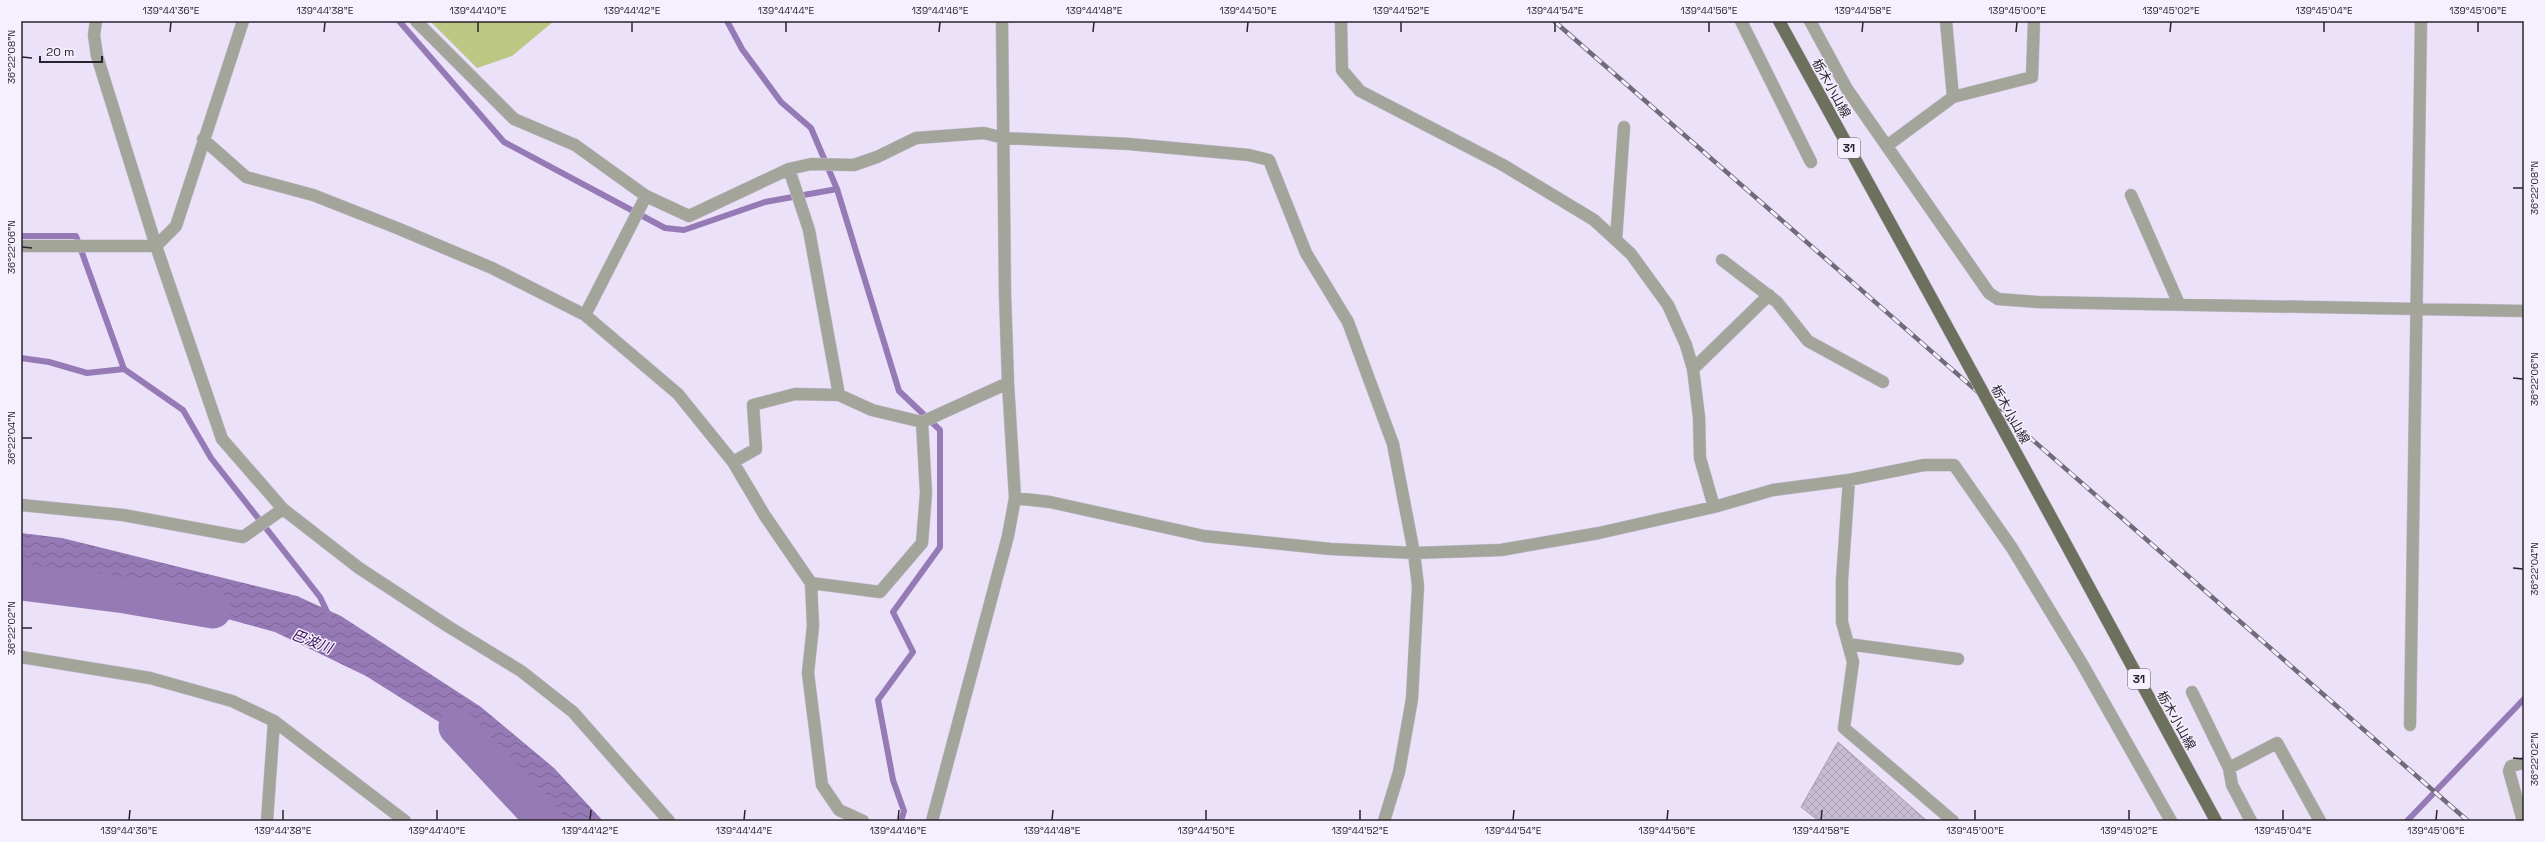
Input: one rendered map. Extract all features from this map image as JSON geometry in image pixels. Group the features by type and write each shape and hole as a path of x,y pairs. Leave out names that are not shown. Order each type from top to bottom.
{"main road":[{"name":"栃木小山線","path":"1779,21 2216,821"}],"street":[{"path":"96,21 94,35 97,56 156,246 222,439 283,509 359,568 449,627 521,671 573,712 669,821"},
{"path":"21,246 156,246 176,226 203,139 243,21"},
{"path":"416,21 514,119 575,145 646,196 689,216 789,169 811,164 854,165 877,157 916,138 984,133 1004,138 1129,144 1249,155 1269,160 1306,253 1351,329 1393,444 1414,553 1418,586 1412,699 1399,772 1384,821"},
{"path":"932,821 1008,536 1015,498 1008,383 1002,21"},
{"path":"1341,21 1342,70 1360,91 1503,165 1594,220 1631,254 1668,305 1686,345 1693,369 1699,417 1700,458 1714,507"},
{"path":"1741,21 1811,162"},
{"path":"1810,21 1847,89 1888,145 1989,293 1998,299 2038,302 2524,311"},
{"path":"1946,21 1953,97"},
{"path":"1888,145 1953,97 2032,77 2034,21"},
{"path":"2410,725 2421,21"},
{"path":"1616,240 1624,128"},
{"path":"203,139 246,178 313,195 397,228 492,268 585,315 678,394 733,462 765,516 811,583 813,626 808,673 822,785 839,810 863,821"},
{"path":"789,169 809,230 839,395"},
{"path":"2131,195 2179,304"},
{"path":"585,315 646,196"},
{"path":"1722,260 1777,302 1808,341 1883,382"},
{"path":"1693,369 1769,295"},
{"path":"733,462 756,449 753,405 795,394 839,395 872,410 922,422 1008,383"},
{"path":"811,583 880,592 922,543 926,493 922,422"},
{"path":"1015,498 1050,502 1204,536 1331,549 1414,553 1501,550 1599,533 1714,507 1773,490 1848,480 1924,465 1954,464 2012,548 2065,635 2171,821"},
{"path":"1848,480 1842,580 1842,622 1853,662 1844,728 1953,821"},
{"path":"21,505 123,515 243,538 283,509"},
{"path":"1848,644 1958,659"},
{"path":"21,657 150,678 232,701 274,721 405,821"},
{"path":"2192,692 2229,768 2232,784 2251,821"},
{"path":"267,821 274,721"},
{"path":"2229,768 2277,743 2320,821"},
{"path":"2523,821 2509,771 2511,766 2524,763"}],"green space":[{"path":"430,21 554,21 512,56 477,68"}],"water":[{"path":"21,533 62,538 297,596 341,616 481,707 554,768 603,821 561,821 536,797 439,722 366,676 275,632 109,587 21,573"}],"building":[{"path":"1838,742 1927,821 1819,821 1801,807"}],"waterway":[{"path":"399,21 504,142 665,228 684,230 765,202 837,189 899,391 940,430 940,547 893,612 913,652 878,700 893,780 904,811 901,821"},
{"path":"727,21 742,49 781,102 811,128 837,189"},
{"path":"21,236 76,236 124,369"},
{"path":"21,358 49,362 87,373 124,369 183,410 211,458 320,597 329,616"},
{"name":"巴波川","path":"21,582 125,595 213,610"},
{"path":"2407,821 2524,699"},
{"name":"巴波川","path":"457,727 545,821"}],"railway":[{"path":"1554,21 2468,821"}]}
